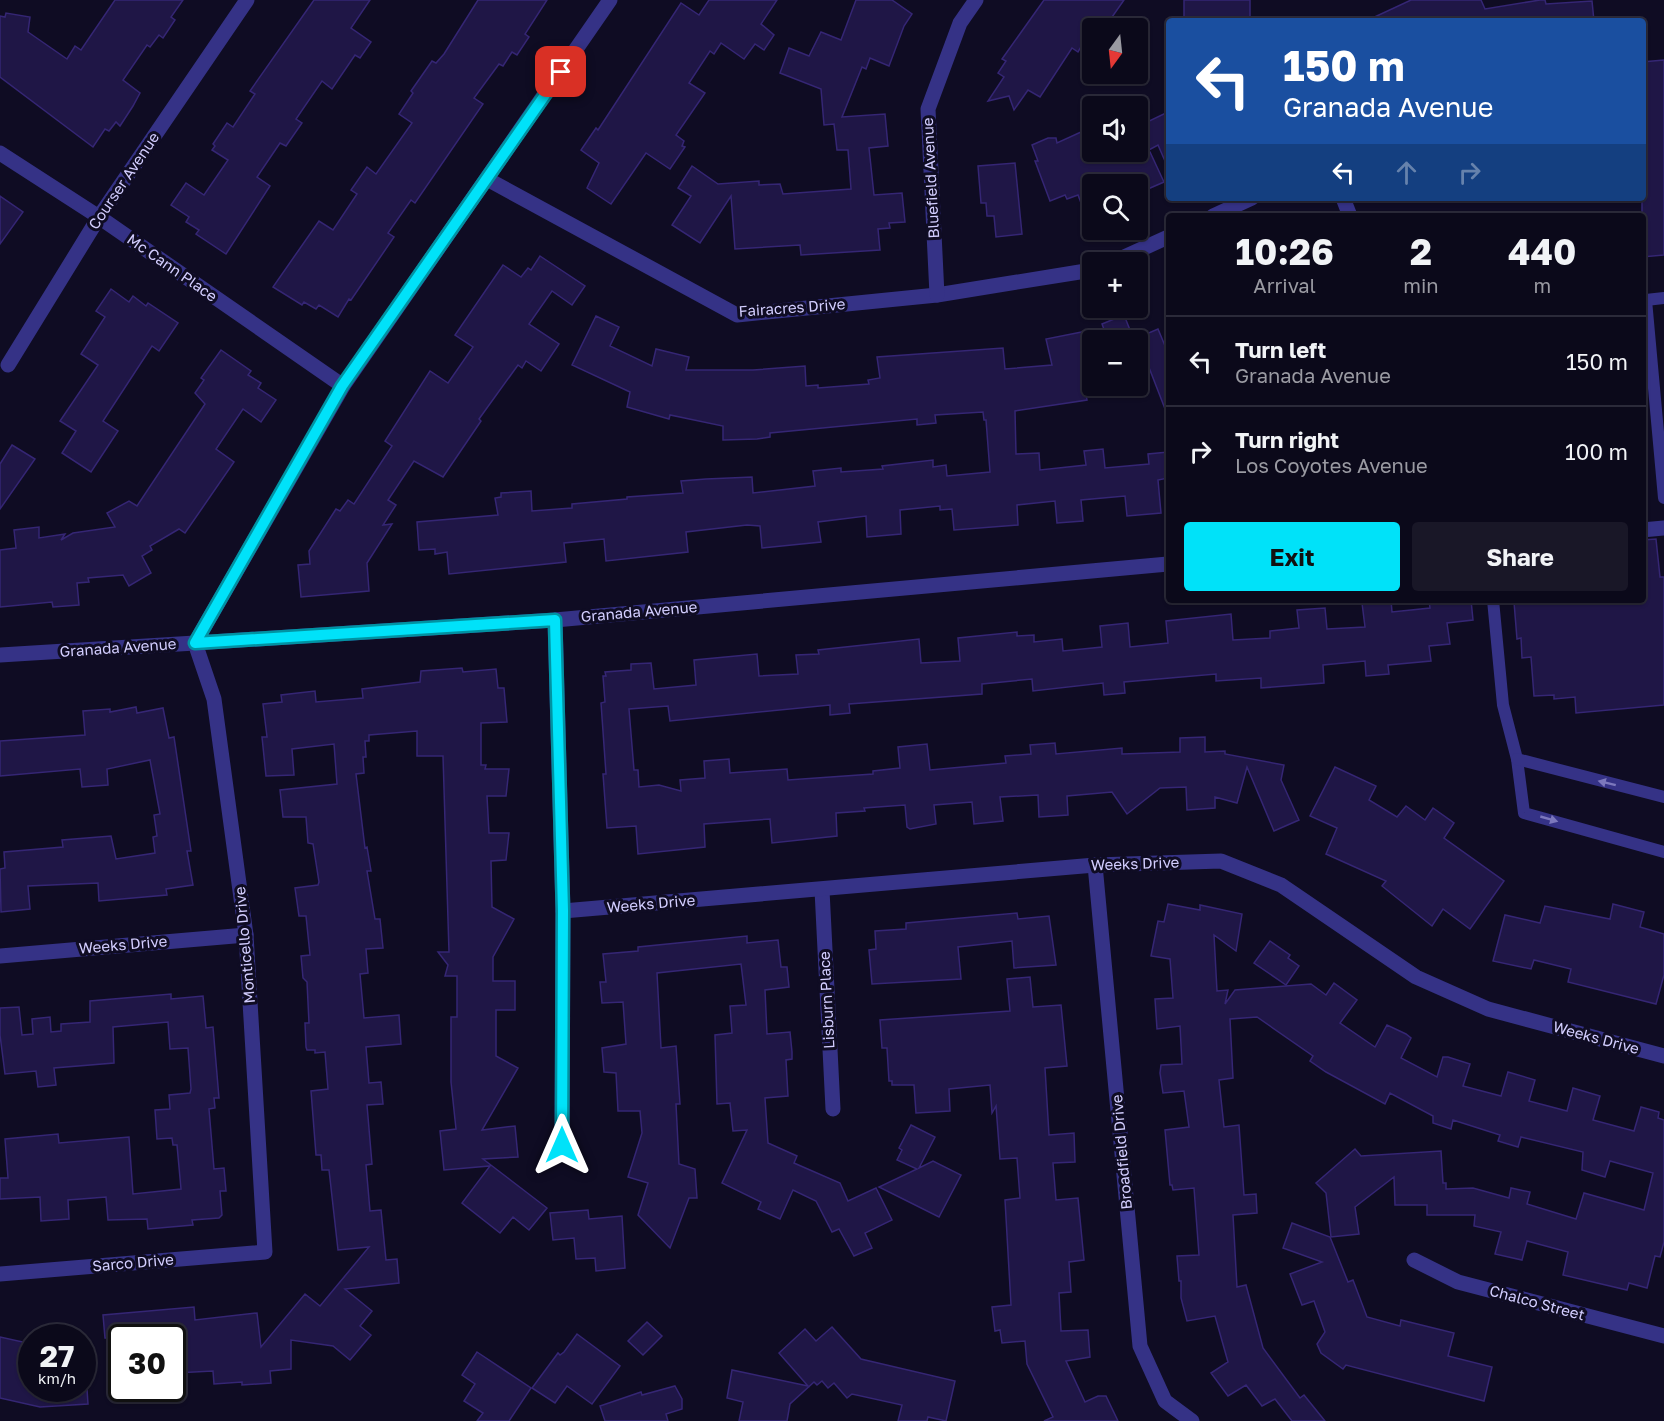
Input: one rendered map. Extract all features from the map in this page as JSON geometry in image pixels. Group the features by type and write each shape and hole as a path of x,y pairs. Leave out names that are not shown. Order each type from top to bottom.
{"street":[{"name":"Courser Avenue","path":"8,365 99,217 247,0"},
{"path":"195,643 342,386 488,179 610,0"},
{"name":"Bluefield Avenue","path":"937,295 928,109 960,23 976,0"},
{"name":"Mc Cann Place","path":"0,153 99,217 342,386"},
{"name":"Fairacres Drive","path":"488,179 737,315 937,295 1082,272"},
{"path":"1220,213 1246,201"},
{"path":"1135,252 1166,238"},
{"path":"1646,530 1664,528"},
{"name":"Granada Avenue","path":"0,655 555,620 1166,564"},
{"path":"555,620 563,911 562,1145"},
{"name":"Monticello Drive","path":"195,643 214,699 246,935 265,1252"},
{"name":"Weeks Drive","path":"563,911 1095,865 1221,861 1281,885 1416,977 1488,1010 1664,1056"},
{"name":"Broadfield Drive","path":"1095,865 1140,1346 1165,1401 1192,1421"},
{"name":"Lisburn Place","path":"822,890 833,1109"},
{"name":"Weeks Drive","path":"0,956 246,935"},
{"name":"Sarco Drive","path":"0,1274 265,1252"},
{"name":"Chalco Street","path":"1414,1260 1458,1282 1664,1336"}],"lane":[{"path":"1646,300 1664,298"},
{"path":"1646,320 1664,498"},
{"path":"1493,603 1503,705 1517,759 1524,813 1664,852"},
{"path":"1517,759 1664,797"}],"building":[{"path":"115,0 183,0 171,17 175,20 163,38 159,35 150,47 147,45 123,80 140,93 133,106 120,126 116,122 109,131 105,129 93,147 0,77 0,16 5,17 6,13 30,17 28,32 67,59 75,46 81,50"},
{"path":"314,0 370,0 351,28 371,42 360,58 355,55 332,89 322,81 296,119 302,123 286,146 280,143 257,177 270,186 226,254 196,234 199,230 186,222 189,217 171,205 186,183 204,195 228,160 212,150 215,146 213,144 227,123 233,127 255,94 250,91"},
{"path":"478,0 547,0 525,34 529,37 517,55 512,52 503,66 499,64 474,98 483,104 415,203 411,200 388,233 394,237 351,300 349,299 338,317 319,305 316,309 304,302 302,305 273,287 319,221 333,230 357,194 351,190 367,167 376,174 412,123 399,114 413,93 411,91 432,61 436,63 444,54"},
{"path":"709,0 777,0 761,24 774,35 764,50 755,44 744,59 721,43 714,54 710,51 689,83 705,93 676,135 684,141 682,146 685,147 670,169 646,153 611,204 587,188 599,163 581,150 596,128 598,130 681,3 699,15"},
{"path":"856,0 892,0 912,14 904,26 889,66 870,58 866,69 862,67 842,117 885,114 888,146 869,148 874,195 902,193 905,222 889,223 890,228 878,229 880,250 801,255 800,245 735,249 731,196 700,243 672,225 691,196 678,188 692,166 718,184 759,181 759,185 780,184 783,194 851,189 848,150 837,150 834,124 824,125 821,89 780,73 789,48 809,56 821,32 841,40"},
{"path":"1044,0 1124,0 1112,17 1114,18 1082,18 1082,45 1078,52 1072,48 1040,97 1028,90 1014,110 1009,96 988,101 1004,77 998,73 1006,61 1002,59"},
{"path":"1184,0 1250,0 1250,18 1184,18"},
{"path":"1411,0 1481,0 1485,9 1545,0 1546,4 1592,1 1594,18 1372,18"},
{"path":"1664,60 1664,255 1646,257 1646,213 1642,213 1642,201 1646,201 1646,62"},
{"path":"1166,113 1166,163 1158,145 1148,150 1148,122"},
{"path":"1082,132 1082,162 1148,162 1148,152 1150,152 1164,182 1148,189 1148,174 1082,174 1082,205 1078,195 1067,199 1065,195 1050,201 1035,161 1038,161 1032,145 1048,138 1056,138 1057,143"},
{"path":"1015,163 1022,234 996,237 994,216 987,216 986,203 981,203 978,166"},
{"path":"0,196 23,212 0,244"},
{"path":"540,256 585,286 572,305 552,291 529,324 559,344 541,371 526,361 522,368 518,365 479,419 481,421 443,477 414,461 388,500 396,505 383,525 392,524 367,563 369,591 301,597 298,565 310,564 309,551 336,509 340,511 348,500 354,504 392,446 385,441 430,371 448,383 473,347 455,335 503,265 521,277 528,268 531,270"},
{"path":"111,289 129,302 133,296 146,306 148,303 178,323 159,351 152,346 103,421 118,431 91,472 62,453 76,431 60,421 98,365 81,354 105,317 96,311"},
{"path":"596,316 619,327 610,346 652,366 656,349 689,357 686,370 753,370 805,366 806,386 818,385 818,388 869,384 868,380 880,378 877,357 1003,348 1005,369 1052,365 1046,339 1082,332 1082,396 1086,396 1087,400 1015,411 1016,454 1039,453 1040,470 1086,465 1084,451 1103,449 1105,468 1149,464 1148,454 1166,452 1166,478 1158,480 1161,513 1127,516 1125,496 1081,500 1083,521 1057,523 1055,501 1017,505 1018,525 954,530 952,509 940,510 940,506 900,510 901,534 867,537 866,516 818,522 821,542 762,548 760,526 747,525 686,532 688,552 606,561 604,539 564,543 566,562 449,574 447,552 435,554 435,549 419,550 417,522 498,515 495,498 501,497 501,493 531,491 532,511 572,508 572,504 627,499 627,497 683,493 681,481 752,477 753,493 815,486 813,471 841,468 841,472 883,469 882,466 933,460 933,467 946,465 947,476 990,472 986,420 984,420 983,412 935,415 936,423 917,425 917,419 770,433 770,437 757,439 723,440 723,426 670,415 669,419 627,407 630,392 572,365"},
{"path":"1117,318 1125,318 1130,330 1104,330 1102,324"},
{"path":"1158,329 1166,348 1166,411 1148,365 1148,333"},
{"path":"221,350 251,371 248,375 261,383 258,388 276,400 261,422 243,409 216,449 234,462 185,533 179,529 150,546 152,550 142,556 151,573 129,586 123,575 88,578 89,582 77,583 79,605 53,607 52,602 0,607 0,550 16,548 14,530 39,527 39,538 65,534 61,540 73,533 115,527 107,513 129,501 137,506 205,404 195,393 204,380 201,378"},
{"path":"12,445 35,459 0,509 0,464"},
{"path":"1656,539 1660,577 1664,577 1664,705 1576,713 1575,697 1554,699 1554,695 1534,696 1531,657 1522,658 1521,638 1517,639 1514,603 1646,603 1646,540"},
{"path":"1362,603 1391,603 1392,612 1430,608 1429,603 1471,603 1473,620 1447,623 1450,644 1429,646 1431,661 1388,665 1389,674 1366,676 1365,661 1323,665 1324,683 1261,688 1261,678 1216,681 1216,674 1124,682 1125,693 1104,695 1103,683 1033,691 1032,679 982,684 982,694 849,704 850,713 830,715 830,705 670,721 668,706 629,709 634,770 638,770 639,787 659,785 681,791 680,780 705,778 704,761 729,759 730,773 787,769 788,780 873,774 873,771 900,768 898,747 927,744 930,770 1006,763 1005,756 1031,754 1030,745 1055,743 1056,754 1122,748 1122,754 1180,752 1180,738 1205,737 1205,752 1225,751 1225,754 1284,765 1281,780 1299,820 1274,831 1247,767 1237,803 1215,797 1215,808 1187,810 1186,787 1160,788 1127,814 1112,792 1067,796 1068,815 1039,817 1038,795 1000,797 1003,821 974,824 972,802 934,805 936,824 910,829 907,827 905,805 864,808 865,811 836,813 837,836 772,843 770,819 704,824 705,847 638,854 636,826 607,828 601,703 605,702 603,676 606,676 605,672 631,670 631,664 651,663 654,689 696,685 694,660 757,654 759,676 798,674 796,655 819,654 818,650 919,639 921,663 960,661 958,638 1017,632 1017,636 1034,635 1034,642 1062,639 1063,651 1102,647 1100,626 1128,623 1130,647 1168,643 1166,621 1231,614 1233,640 1270,638 1270,631 1299,628 1297,610 1325,608 1327,629 1365,627"},
{"path":"462,668 463,672 496,669 498,688 504,688 507,722 481,723 481,765 486,765 485,769 509,769 506,796 487,796 489,833 509,833 506,860 491,861 492,907 514,919 493,957 493,981 515,981 515,1010 496,1010 496,1056 518,1068 482,1130 515,1126 518,1157 483,1159 547,1208 529,1230 513,1217 500,1233 462,1203 490,1166 444,1170 440,1131 456,1129 451,1082 451,1017 457,1017 457,976 445,976 448,965 438,952 449,952 443,756 417,756 417,731 369,735 369,741 365,741 364,773 356,774 365,848 367,847 371,871 367,871 375,919 380,919 383,948 366,949 368,973 360,974 364,1018 399,1015 401,1044 366,1047 369,1083 381,1082 383,1104 367,1105 372,1164 366,1165 370,1211 381,1210 386,1260 397,1259 399,1283 345,1289 372,1311 360,1326 371,1335 350,1360 333,1346 291,1340 291,1369 270,1371 271,1383 214,1384 213,1371 186,1372 186,1324 108,1324 108,1338 105,1338 103,1315 194,1307 195,1320 257,1313 261,1347 305,1294 320,1306 369,1247 338,1250 329,1170 322,1170 321,1155 316,1155 311,1091 328,1089 325,1052 315,1053 315,1050 307,1050 306,1047 305,1023 309,1023 307,982 303,978 301,956 310,955 306,916 299,916 295,888 318,885 319,882 313,844 308,843 306,817 283,817 280,790 337,784 334,744 292,749 294,775 266,776 262,737 267,737 263,704 282,702 281,695 315,691 316,702 363,698 362,689 420,682 421,671"},
{"path":"136,707 137,713 163,708 169,738 174,737 191,851 187,851 193,885 166,889 167,895 99,901 98,883 28,886 30,909 1,912 0,869 5,868 4,852 63,847 62,840 111,836 116,859 155,853 153,837 157,836 154,815 160,814 150,760 107,769 108,785 82,787 80,769 0,776 0,741 85,735 83,711 110,709 110,712"},
{"path":"1335,767 1376,786 1369,800 1397,817 1406,806 1425,820 1433,808 1454,823 1444,838 1504,881 1470,929 1443,909 1432,926 1382,886 1386,881 1326,854 1337,828 1310,816"},
{"path":"1168,904 1200,910 1200,905 1242,914 1236,951 1214,935 1217,991 1228,990 1225,1004 1235,990 1311,984 1326,995 1334,983 1357,1000 1340,1023 1375,1047 1387,1025 1406,1034 1411,1038 1401,1058 1437,1077 1443,1057 1448,1057 1470,1064 1463,1086 1501,1096 1508,1072 1535,1080 1529,1101 1567,1111 1573,1088 1600,1096 1593,1120 1634,1131 1641,1107 1659,1112 1658,1118 1664,1120 1664,1242 1660,1257 1655,1256 1647,1288 1629,1283 1627,1290 1563,1275 1568,1252 1527,1241 1522,1260 1495,1254 1501,1232 1474,1226 1475,1215 1427,1215 1427,1205 1395,1205 1394,1177 1355,1207 1359,1234 1331,1237 1326,1193 1316,1183 1355,1149 1361,1156 1441,1151 1443,1183 1446,1183 1446,1189 1473,1188 1509,1198 1511,1188 1530,1192 1527,1204 1576,1219 1584,1193 1644,1210 1653,1173 1610,1161 1605,1177 1582,1170 1583,1152 1521,1137 1518,1147 1498,1141 1500,1135 1453,1120 1451,1129 1433,1123 1433,1116 1390,1093 1385,1104 1326,1072 1310,1061 1313,1056 1257,1017 1230,1019 1233,1078 1219,1080 1224,1127 1239,1125 1244,1195 1256,1194 1257,1213 1233,1215 1237,1287 1246,1285 1263,1348 1300,1398 1304,1395 1325,1421 1292,1421 1275,1399 1262,1406 1246,1385 1228,1396 1211,1373 1228,1362 1215,1316 1187,1321 1181,1298 1177,1256 1199,1255 1194,1188 1173,1190 1170,1185 1165,1130 1189,1127 1184,1091 1163,1093 1160,1073 1161,1065 1182,1064 1180,1026 1157,1029 1155,999 1173,998 1170,959 1151,956 1158,921 1164,922"},
{"path":"1613,904 1644,912 1640,927 1664,934 1664,975 1656,1004 1568,982 1571,969 1534,960 1531,969 1493,961 1505,915 1540,923 1545,906 1610,919"},
{"path":"1017,913 1018,919 1049,916 1056,965 1014,968 1012,941 958,947 961,979 872,984 869,950 876,949 875,931 906,929 906,923"},
{"path":"747,936 747,943 778,940 781,967 787,967 789,987 765,990 767,1034 790,1032 792,1052 792,1059 786,1060 788,1096 765,1098 768,1143 797,1156 794,1163 840,1183 848,1201 876,1188 892,1220 865,1233 872,1248 854,1256 839,1229 832,1232 816,1201 793,1190 780,1219 758,1209 761,1202 722,1183 747,1130 733,1131 730,1103 717,1104 715,1035 732,1033 730,1006 746,1005 741,964 657,973 661,1048 676,1046 680,1104 676,1104 679,1164 695,1169 697,1198 689,1198 670,1248 638,1215 648,1183 628,1177 642,1133 640,1111 618,1111 616,1073 604,1072 602,1048 626,1044 623,1002 602,1003 600,982 606,982 603,954 638,951 638,947"},
{"path":"1270,941 1290,955 1288,958 1299,966 1286,985 1254,963"},
{"path":"1030,977 1033,1007 1061,1005 1067,1066 1045,1068 1049,1135 1074,1133 1075,1162 1053,1163 1056,1200 1078,1198 1084,1260 1069,1262 1071,1292 1059,1293 1061,1331 1088,1330 1090,1357 1066,1361 1085,1402 1098,1396 1106,1396 1118,1421 1044,1421 1053,1417 1027,1364 1025,1341 1002,1343 1000,1330 995,1331 992,1307 1011,1305 1005,1200 1020,1198 1017,1158 1000,1159 996,1106 992,1113 990,1085 949,1089 950,1111 916,1113 914,1085 892,1085 892,1081 889,1081 887,1048 882,1048 880,1020 1010,1011 1007,979"},
{"path":"171,994 171,999 203,996 206,1028 213,1027 219,1098 214,1098 215,1108 209,1109 214,1169 224,1168 226,1191 220,1191 222,1215 219,1218 192,1220 193,1225 148,1229 147,1219 108,1220 106,1197 68,1200 69,1219 41,1221 40,1197 0,1199 0,1178 8,1178 5,1139 58,1134 59,1143 129,1137 133,1194 181,1189 177,1145 173,1145 172,1138 157,1139 155,1110 170,1109 169,1095 190,1093 191,1089 188,1048 170,1049 168,1022 113,1027 114,1063 54,1068 56,1085 38,1087 36,1071 5,1074 0,1035 0,1008 19,1007 22,1035 33,1034 32,1019 50,1017 51,1032 61,1031 61,1024 90,1022 90,1001"},
{"path":"911,1125 935,1137 919,1168 933,1161 961,1175 939,1217 879,1187 917,1169 897,1160 902,1150 899,1148"},
{"path":"588,1210 589,1219 622,1216 625,1268 596,1271 595,1258 576,1259 574,1238 553,1240 550,1213"},
{"path":"1292,1223 1330,1237 1348,1282 1353,1280 1367,1317 1400,1326 1401,1320 1454,1333 1448,1356 1492,1367 1484,1401 1346,1365 1343,1369 1321,1353 1317,1344 1325,1332 1314,1301 1302,1305 1290,1274 1322,1262 1283,1248"},
{"path":"647,1322 662,1336 643,1355 628,1341"},
{"path":"832,1327 861,1359 955,1381 946,1421 928,1417 927,1421 898,1421 902,1405 852,1394 847,1398 834,1383 828,1388 822,1381 817,1385 814,1382 790,1404 787,1421 739,1421 743,1402 727,1398 732,1370 808,1386 779,1353 805,1329 816,1341"},
{"path":"577,1334 620,1366 592,1404 567,1386 555,1403 532,1388 558,1353 560,1355 564,1352"},
{"path":"0,1337 18,1341 18,1402 88,1402 88,1404 40,1407 0,1398"},
{"path":"477,1352 531,1388 509,1421 477,1421 483,1413 464,1401 475,1384 462,1375"},
{"path":"675,1386 682,1399 682,1409 666,1414 668,1421 605,1421 600,1406 641,1392 642,1395"}],"route":[{"path":"561,72 342,386 195,643 555,620 563,911 562,1145"}]}
